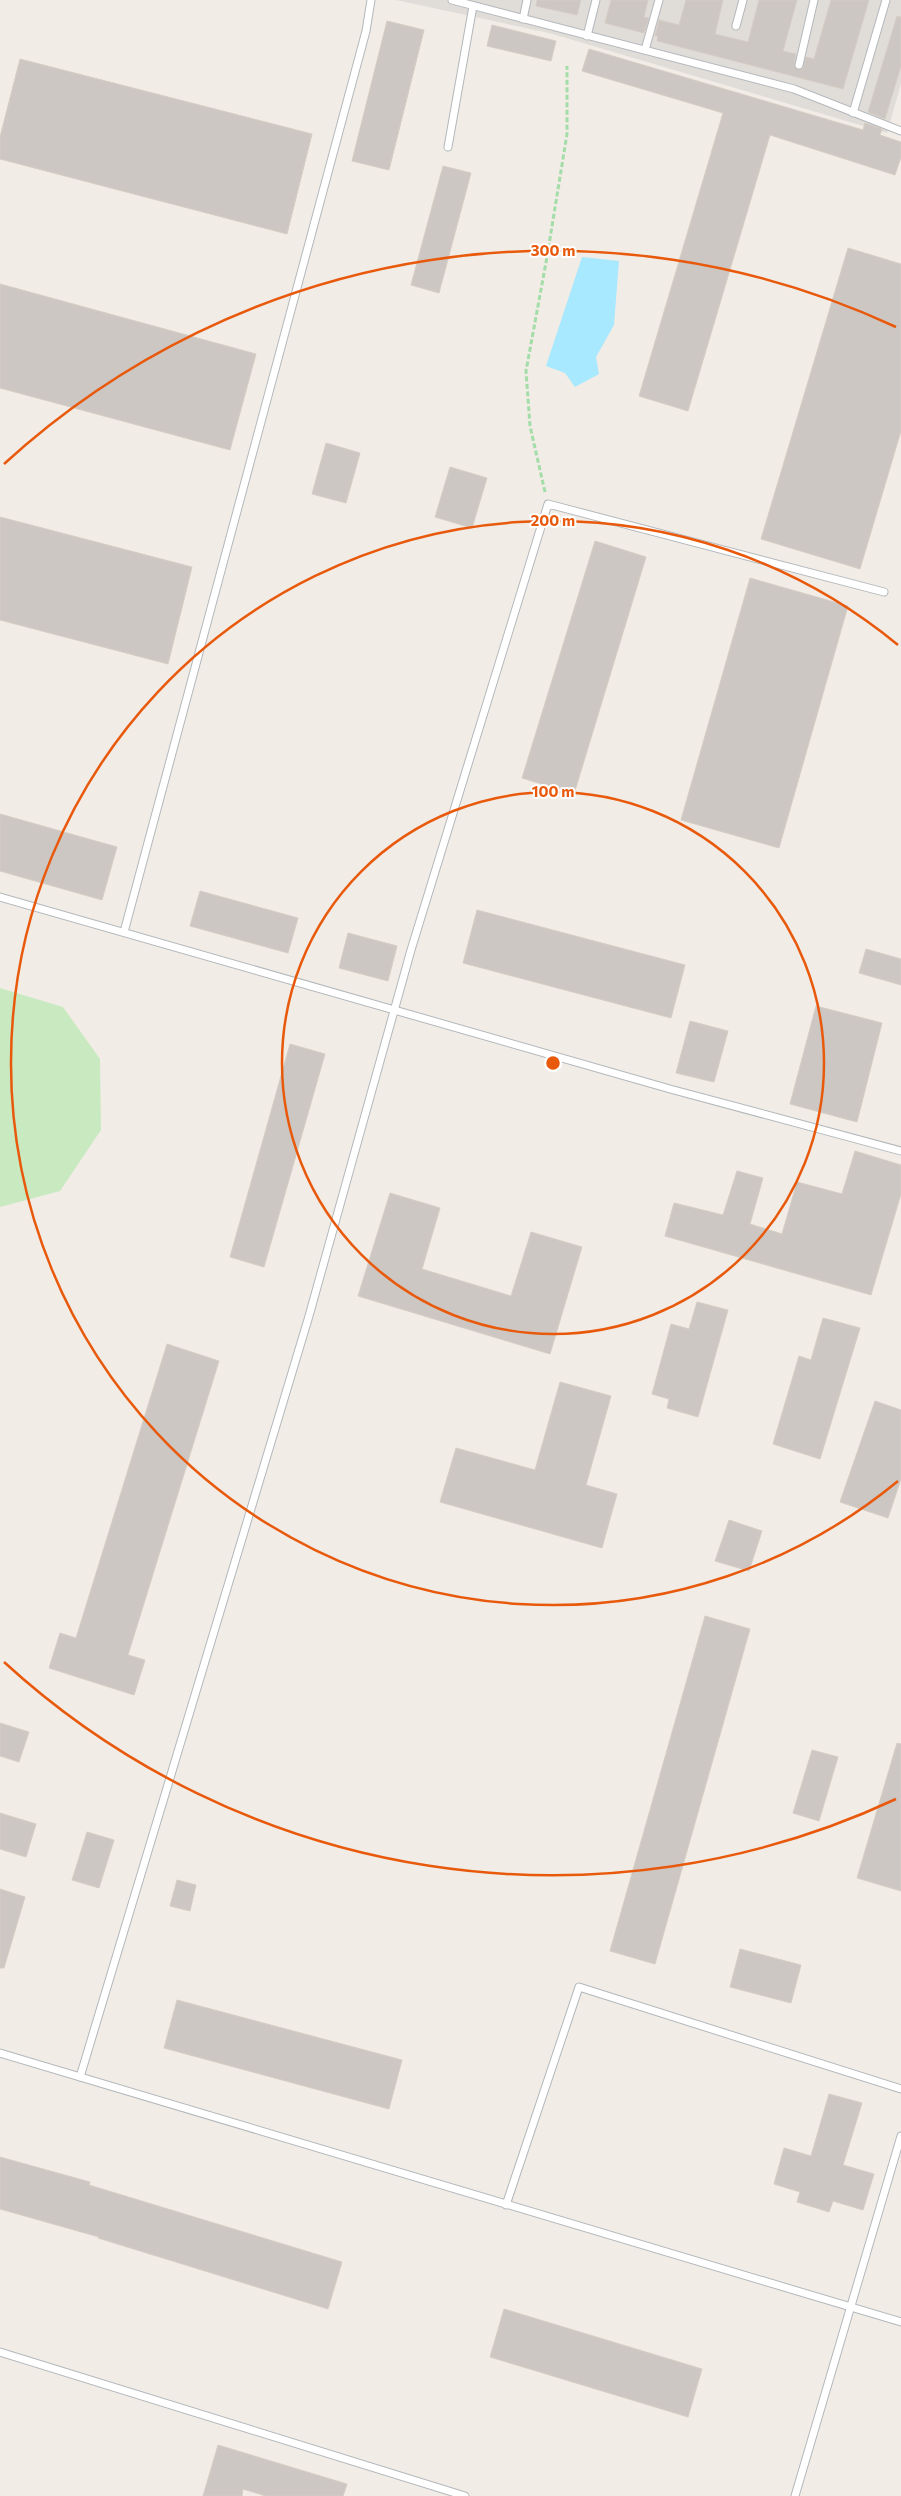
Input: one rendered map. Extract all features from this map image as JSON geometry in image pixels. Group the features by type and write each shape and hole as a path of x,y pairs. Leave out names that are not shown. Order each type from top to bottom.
{"lane":[{"path":"124,932 366,31 371,0"},
{"path":"452,0 794,89 901,131"},
{"path":"523,18 527,0"},
{"path":"587,36 596,0"},
{"path":"645,50 659,0"},
{"path":"736,26 743,0"},
{"path":"799,65 814,0"},
{"path":"853,113 886,0"},
{"path":"448,147 473,6"},
{"path":"80,2077 309,1316 412,950 548,504 884,592"},
{"path":"0,897 670,1090 901,1151"},
{"path":"506,2205 579,1986 901,2088"},
{"path":"0,2053 901,2322"},
{"path":"796,2496 901,2136"},
{"path":"0,2352 465,2496"}],"path":[{"path":"548,504 530,426 526,371 567,134 566,66"}],"shaded area":[{"path":"396,0 901,0 901,84 887,133 549,33"}],"green space":[{"path":"0,988 63,1007 100,1059 101,1130 60,1191 0,1207"}],"water":[{"path":"582,257 619,261 614,325 596,357 599,374 575,387 565,373 546,366"}],"building":[{"path":"537,0 581,0 577,15 536,6"},
{"path":"611,0 648,0 644,17 649,18 644,33 605,23"},
{"path":"686,0 723,0 715,34 748,42 759,0 797,0 783,51 796,54 794,66 798,70 803,68 806,57 814,59 831,0 869,0 843,89 657,41 658,36 655,36 659,20 679,25"},
{"path":"897,16 901,17 901,66 885,119 868,112"},
{"path":"387,21 424,30 389,170 352,161"},
{"path":"492,25 556,41 551,61 487,46"},
{"path":"589,49 863,130 865,123 882,129 880,135 901,142 901,157 895,175 770,135 688,411 639,396 723,113 582,71"},
{"path":"20,59 312,134 287,234 0,159 0,137"},
{"path":"443,166 471,173 439,293 411,285"},
{"path":"848,248 901,264 901,431 860,569 761,539"},
{"path":"0,284 256,354 230,450 0,388"},
{"path":"326,443 360,453 346,503 312,494"},
{"path":"450,467 487,478 472,528 435,517"},
{"path":"0,517 192,567 168,664 0,620"},
{"path":"595,541 646,557 574,794 522,778"},
{"path":"750,578 848,606 779,848 681,820"},
{"path":"0,814 117,847 102,900 0,871"},
{"path":"200,891 298,918 288,953 190,926"},
{"path":"477,910 685,965 671,1018 463,963"},
{"path":"348,933 397,946 388,981 339,968"},
{"path":"866,949 901,959 901,985 859,973"},
{"path":"816,1006 882,1023 857,1122 790,1104"},
{"path":"690,1021 728,1031 714,1082 676,1073"},
{"path":"290,1044 325,1054 264,1267 230,1257"},
{"path":"855,1151 901,1165 901,1194 871,1295 665,1236 674,1203 723,1215 737,1171 763,1178 750,1224 782,1234 797,1182 842,1194"},
{"path":"390,1193 440,1208 422,1269 511,1296 531,1232 582,1247 550,1354 358,1296"},
{"path":"697,1302 728,1310 698,1417 667,1408 669,1399 652,1394 671,1324 689,1329"},
{"path":"823,1318 860,1328 820,1459 773,1444 799,1356 811,1360"},
{"path":"167,1344 219,1361 128,1655 145,1660 134,1695 49,1668 60,1633 76,1638"},
{"path":"560,1382 611,1396 586,1485 617,1494 602,1548 440,1502 456,1448 535,1470"},
{"path":"875,1401 901,1410 901,1479 888,1518 840,1502"},
{"path":"729,1520 762,1531 749,1571 715,1561"},
{"path":"705,1616 750,1629 655,1964 610,1951"},
{"path":"0,1723 29,1732 19,1762 0,1756"},
{"path":"897,1743 901,1744 901,1891 857,1878"},
{"path":"812,1750 838,1757 819,1821 793,1813"},
{"path":"0,1813 36,1824 26,1857 0,1849"},
{"path":"87,1832 114,1840 99,1888 72,1880"},
{"path":"177,1880 196,1885 190,1911 170,1906"},
{"path":"0,1889 25,1897 4,1968 0,1968"},
{"path":"740,1949 801,1965 791,2003 730,1987"},
{"path":"177,2000 402,2060 389,2109 164,2048"},
{"path":"829,2094 862,2103 843,2165 874,2174 863,2210 833,2201 829,2212 797,2202 800,2192 774,2184 784,2148 811,2156"},
{"path":"0,2157 90,2182 89,2185 342,2262 328,2309 99,2237 0,2209"},
{"path":"504,2309 702,2369 688,2417 490,2357"},
{"path":"218,2445 347,2484 343,2496 266,2496 243,2489 242,2496 203,2496"}]}
